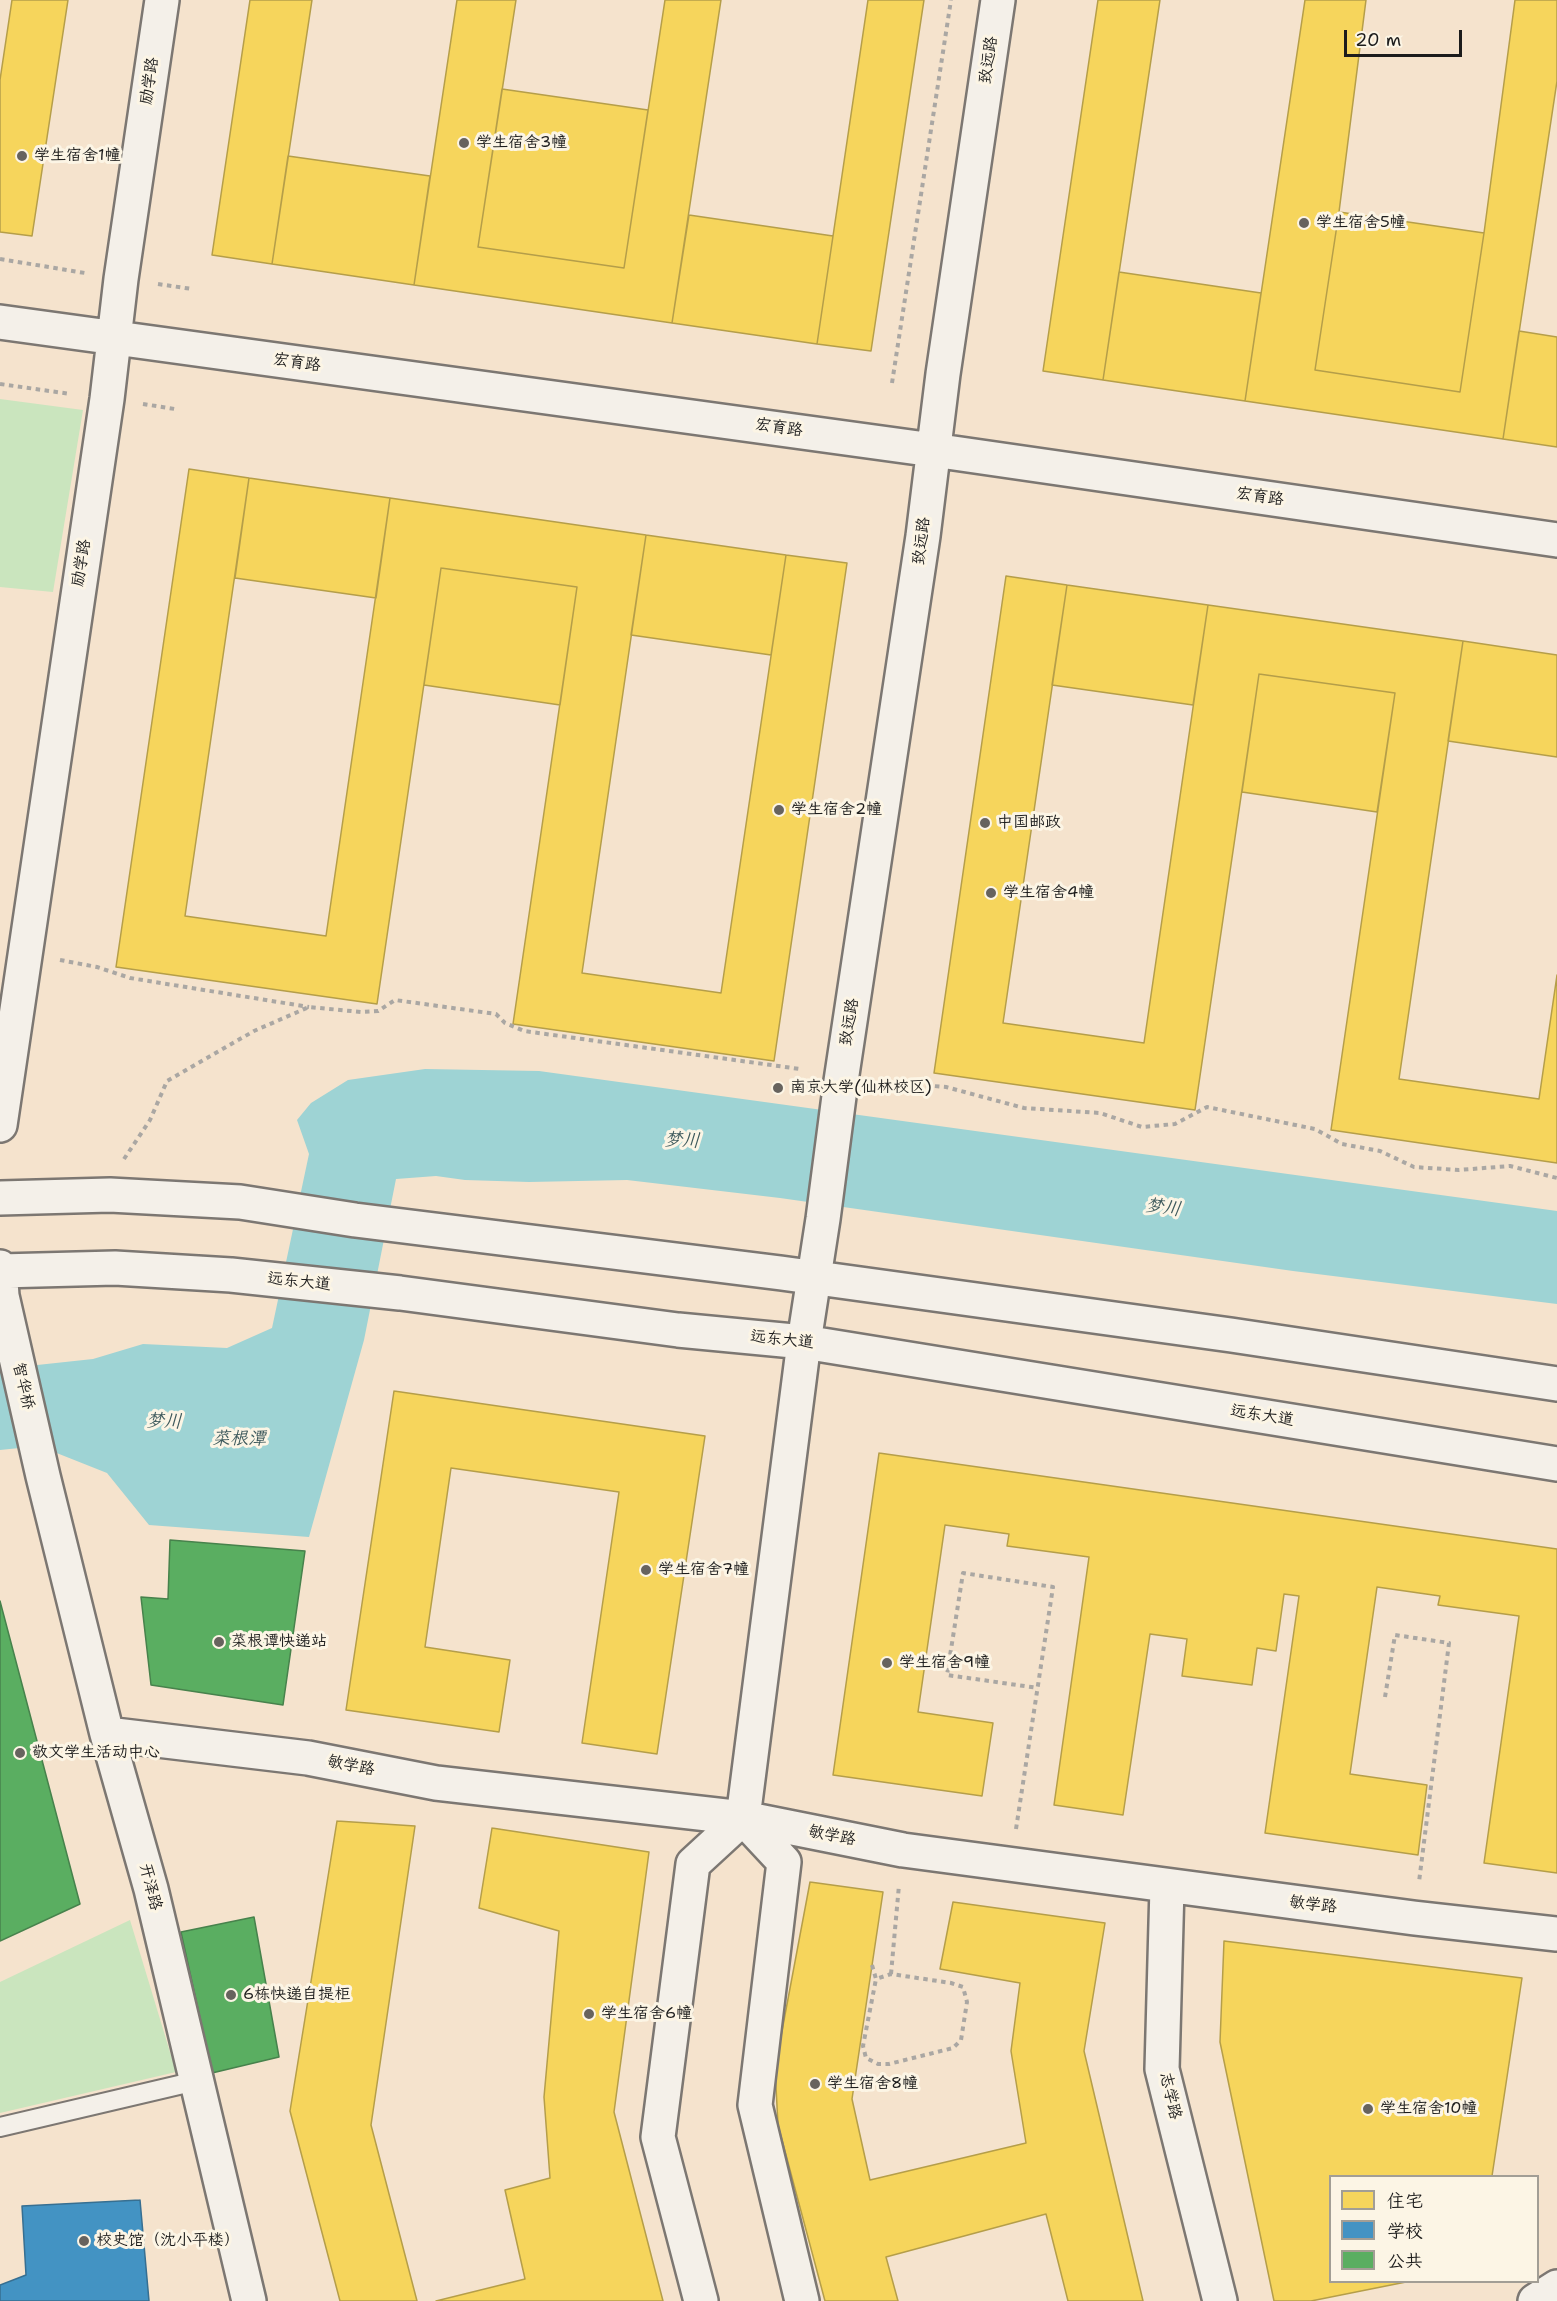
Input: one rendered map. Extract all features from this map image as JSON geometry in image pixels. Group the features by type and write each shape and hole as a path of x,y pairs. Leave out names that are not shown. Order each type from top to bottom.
{"street":[{"name":"励学路","path":"0,1125 107,399 162,0"},
{"name":"致远路","path":"743,1818 804,1342 824,1219 841,1081 924,536 933,450 998,0"},
{"name":"宏育路","path":"0,322 933,450 1557,540"},
{"path":"0,1198 110,1195 240,1202 355,1220 417,1226 815,1278 1231,1335 1557,1384"},
{"name":"远东大道","path":"1,1276 115,1268 231,1275 400,1293 678,1330 804,1342 1557,1464"},
{"name":"智华桥","path":"1,1276 43,1476"},
{"name":"开泽路","path":"43,1476 107,1734 151,1889 249,2301"},
{"name":"敏学路","path":"107,1734 308,1758 436,1783 743,1818 903,1850 1167,1887 1557,1934"},
{"path":"701,2301 658,2137 693,1864 743,1818 784,1862 756,2105 802,2301"},
{"name":"志学路","path":"1167,1887 1162,2069 1220,2301"},
{"path":"1535,2301 1557,2287"}],"lane":[{"path":"0,2127 196,2081"}],"path":[{"path":"892,383 951,0"},
{"path":"0,259 122,279"},
{"path":"0,384 107,399"},
{"path":"25,954 97,967 130,978 309,1007 362,1012 378,1011 395,1000 496,1014 505,1023 524,1031 800,1069"},
{"path":"118,1168 150,1120 167,1081 254,1031 309,1007"},
{"path":"908,1084 946,1087 1024,1107 1100,1113 1143,1127 1175,1124 1207,1107 1315,1129 1342,1143 1380,1151 1414,1167 1459,1170 1509,1166 1557,1178"},
{"path":"1011,1865 1038,1688 1053,1587 963,1573 947,1675 1038,1688"},
{"path":"1386,1697 1395,1635 1449,1643 1414,1918"},
{"path":"891,1974 903,1850"},
{"path":"872,1965 876,1979 863,2046 866,2058 878,2064 889,2064 953,2048 961,2040 967,2002 963,1987 951,1983 891,1974 876,1979"}],"shaded area":[{"name":"南京大学(仙林校区)","path":"0,0 1557,0 1557,2301 0,2301"}],"green space":[{"path":"0,399 83,410 53,592 0,587"},
{"path":"130,1920 176,2072 0,2113 0,1982"}],"water":[{"path":"425,1069 539,1071 1557,1211 1557,1304 1293,1271 780,1198 627,1180 529,1182 465,1180 436,1176 396,1179 364,1340 309,1537 149,1525 107,1473 39,1446 0,1450 0,1369 93,1359 143,1344 227,1348 272,1328 309,1154 297,1120 311,1103 348,1080"}],"building: 住宅":[{"name":"学生宿舍1幢","path":"12,0 68,0 32,236 0,232 0,80"},
{"path":"250,0 312,0 272,264 212,255"},
{"name":"学生宿舍3幢","path":"457,0 516,0 478,247 624,268 665,0 721,0 672,323 414,285"},
{"path":"868,0 924,0 871,351 817,344"},
{"path":"1098,0 1160,0 1103,380 1043,371"},
{"name":"学生宿舍5幢","path":"1305,0 1366,0 1339,212 1315,370 1460,392 1515,0 1557,0 1557,81 1503,439 1245,401"},
{"path":"502,89 648,110 624,268 478,247"},
{"path":"288,156 430,176 414,285 272,264"},
{"path":"1339,212 1484,233 1460,392 1315,370"},
{"path":"689,215 833,236 817,344 672,323"},
{"path":"1119,272 1261,293 1245,401 1103,380"},
{"path":"1519,331 1557,337 1557,447 1503,439"},
{"name":"学生宿舍2幢","path":"189,469 249,478 185,916 326,936 390,498 646,535 582,973 721,993 786,555 847,563 774,1061 513,1024 577,587 441,568 377,1004 116,967"},
{"path":"249,478 390,498 376,598 235,578"},
{"path":"646,535 786,555 771,655 631,635"},
{"path":"441,568 577,587 560,705 424,685"},
{"name":"学生宿舍4幢","path":"1006,576 1067,585 1003,1023 1144,1043 1208,605 1463,641 1399,1079 1539,1099 1557,975 1557,1163 1331,1130 1395,693 1259,674 1195,1110 934,1073"},
{"path":"1067,585 1208,605 1193,705 1052,685"},
{"path":"1463,641 1557,655 1557,757 1448,741"},
{"path":"1259,674 1395,693 1377,812 1242,792"},
{"name":"学生宿舍7幢","path":"394,1391 705,1436 657,1754 582,1743 619,1492 451,1468 425,1647 510,1660 499,1732 346,1710"},
{"name":"学生宿舍9幢","path":"879,1453 1557,1549 1557,1873 1484,1863 1519,1616 1438,1605 1440,1596 1377,1587 1350,1774 1427,1785 1418,1855 1265,1833 1299,1596 1284,1594 1276,1651 1257,1648 1252,1685 1182,1676 1187,1639 1150,1634 1123,1815 1054,1805 1089,1557 1007,1546 1009,1534 945,1525 918,1712 993,1723 982,1796 833,1775"},
{"path":"337,1821 415,1826 371,2125 417,2301 340,2301 290,2111"},
{"name":"学生宿舍6幢","path":"492,1828 649,1852 614,2112 663,2301 436,2301 525,2279 505,2190 550,2178 544,2097 559,1931 479,1908"},
{"name":"学生宿舍8幢","path":"810,1882 883,1892 852,2099 870,2180 1026,2143 1011,2051 1020,1983 940,1969 953,1902 1105,1923 1084,2051 1143,2301 1068,2301 1046,2214 886,2257 898,2301 825,2301 778,2125 775,2068"},
{"name":"学生宿舍10幢","path":"1224,1941 1522,1978 1492,2175 1329,2175 1329,2283 1401,2283 1311,2301 1274,2301 1220,2042"}],"building: 学校":[{"name":"校史馆（沈小平楼）","path":"140,2200 149,2301 0,2301 0,2285 26,2275 22,2206"}],"building: 公共":[{"name":"菜根谭快递站","path":"170,1540 305,1551 283,1705 151,1685 141,1597 168,1599"},
{"name":"敬文学生活动中心","path":"0,1601 80,1904 0,1941"},
{"name":"6栋快递自提柜","path":"254,1917 279,2057 212,2073 181,1932"}],"place":[{"name":"学生宿舍3幢","path":"464,143"},
{"name":"学生宿舍1幢","path":"22,156"},
{"name":"学生宿舍5幢","path":"1304,223"},
{"name":"学生宿舍2幢","path":"779,810"},
{"name":"中国邮政","path":"985,823"},
{"name":"学生宿舍4幢","path":"991,893"},
{"name":"南京大学(仙林校区)","path":"778,1088"},
{"name":"学生宿舍7幢","path":"646,1570"},
{"name":"菜根谭快递站","path":"219,1642"},
{"name":"学生宿舍9幢","path":"887,1663"},
{"name":"敬文学生活动中心","path":"20,1753"},
{"name":"6栋快递自提柜","path":"231,1995"},
{"name":"学生宿舍6幢","path":"589,2014"},
{"name":"学生宿舍8幢","path":"815,2084"},
{"name":"学生宿舍10幢","path":"1368,2109"},
{"name":"校史馆（沈小平楼）","path":"84,2241"}],"water label":[{"name":"梦川","path":"682,1141"},
{"name":"梦川","path":"1163,1208"},
{"name":"梦川","path":"164,1422"},
{"name":"菜根潭","path":"239,1439"}]}
